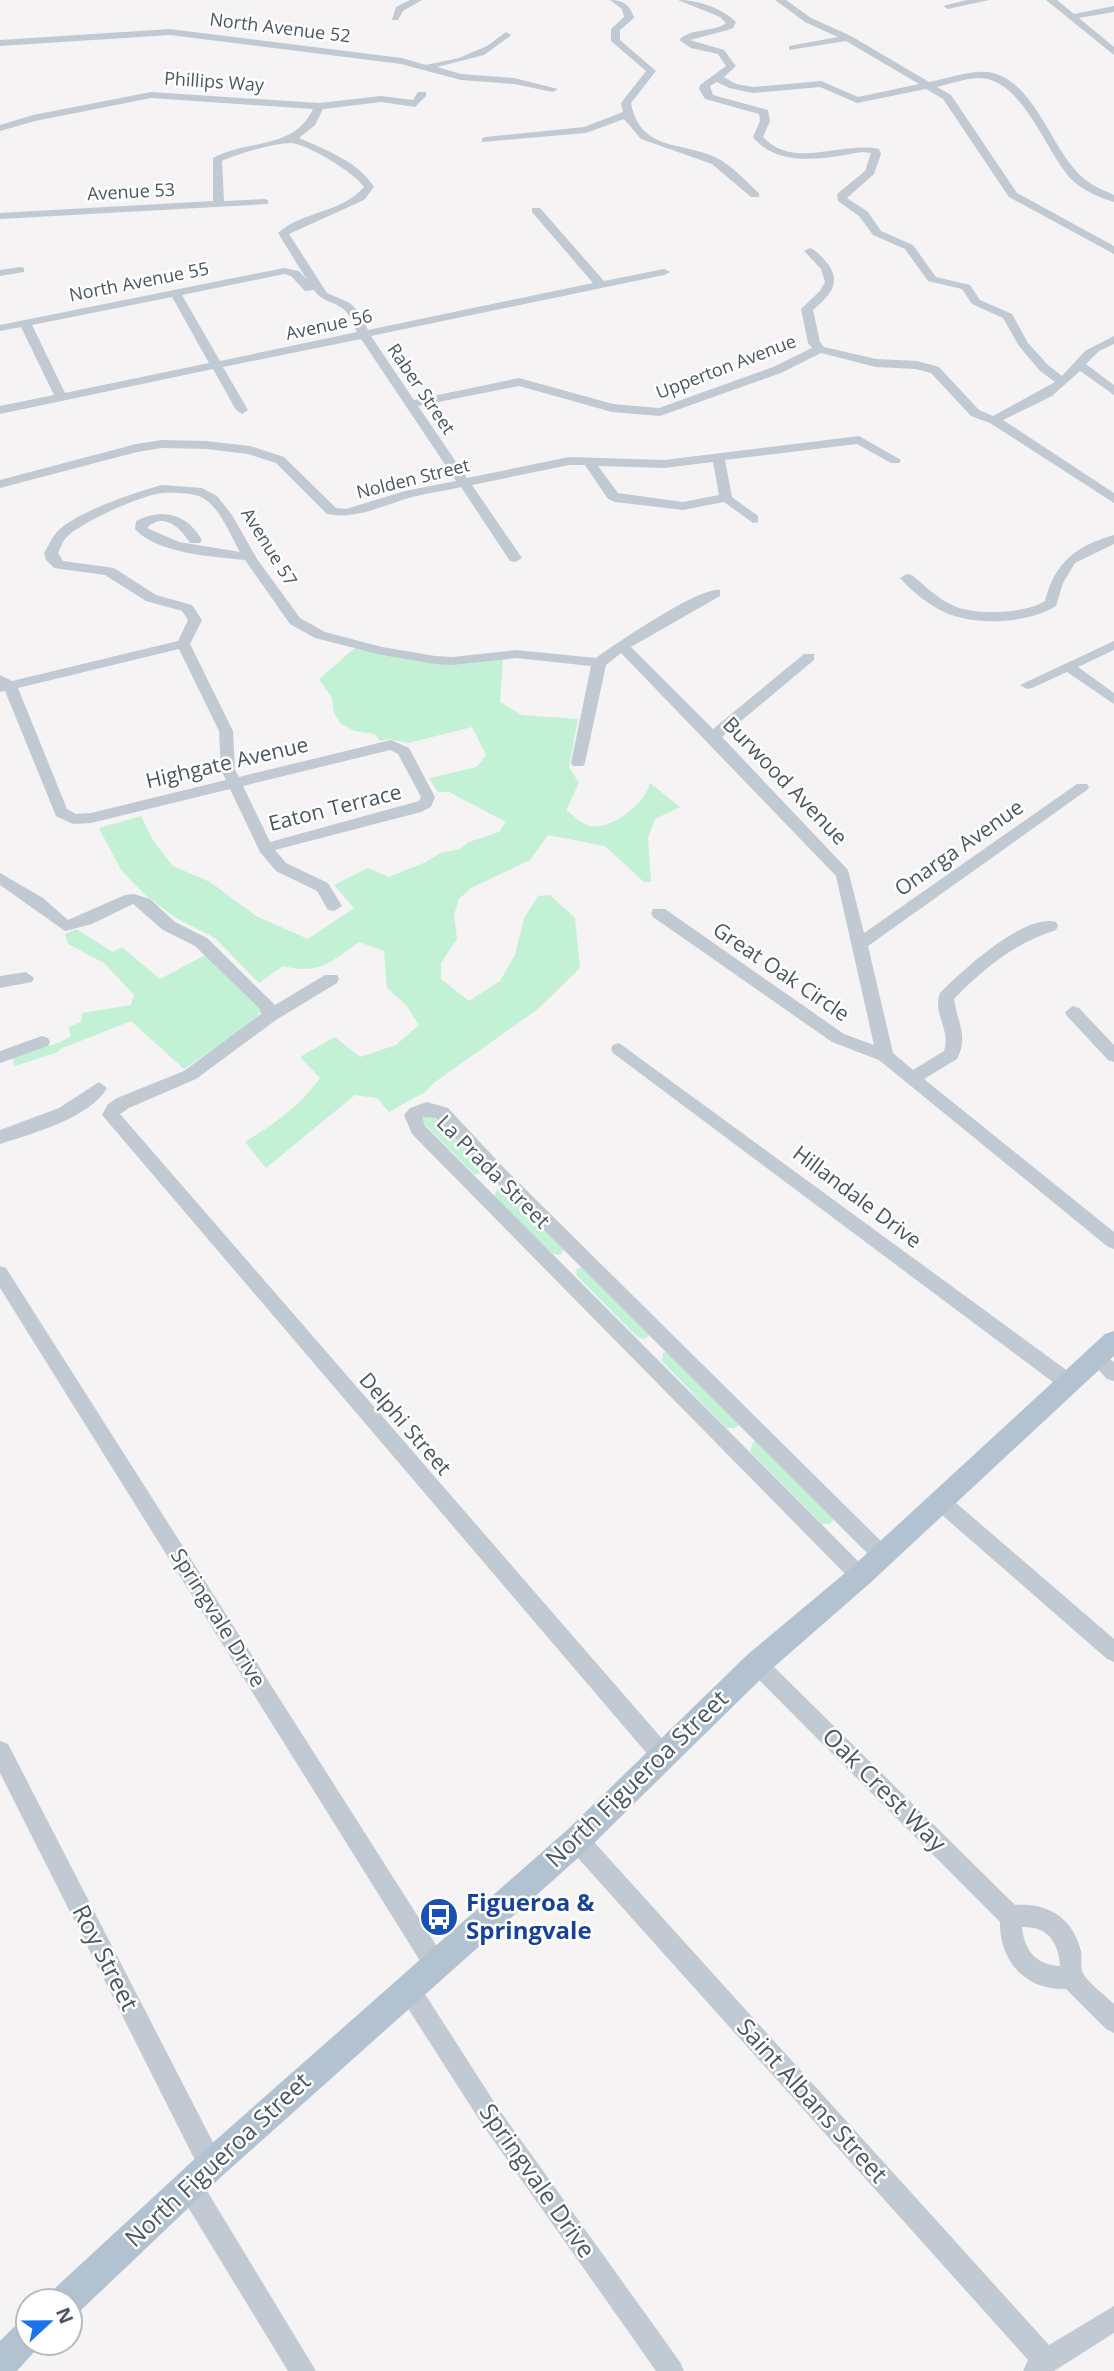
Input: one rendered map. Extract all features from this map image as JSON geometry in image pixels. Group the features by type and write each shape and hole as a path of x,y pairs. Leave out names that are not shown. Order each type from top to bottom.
{"main road":[{"name":"North Figueroa Street","path":"81,2287 200,2175 577,1840 757,1664 883,1556 1069,1383 1108,1357"},
{"path":"0,2364 14,2350"}],"street":[{"path":"395,18 399,9 417,0"},
{"path":"615,0 626,8 628,18 616,29 616,41 651,71 625,103 627,114 636,131 647,141 709,159 731,170 755,195"},
{"path":"683,0 723,15 731,22 730,26 723,30 690,35 684,40 694,46 714,49 725,57 730,69 705,85 705,93 715,100 764,112 765,121 758,137 766,146 810,157 862,149 874,151 876,154 870,172 842,194 842,199 864,214 877,233 909,247 932,279 966,287 976,302 1007,316 1023,344 1044,368 1063,382"},
{"path":"780,0 808,20 848,38 950,100 1013,195 1111,247"},
{"path":"948,6 984,0"},
{"path":"1051,0 1114,52"},
{"path":"1072,17 1114,9"},
{"name":"North Avenue 52","path":"0,43 170,32 424,65 461,77 514,81 553,89"},
{"path":"424,65 472,57 499,43 506,35"},
{"path":"792,48 848,38"},
{"path":"846,109 857,100 986,75 1001,80 1017,92 1074,177 1114,199"},
{"path":"716,77 733,86 753,90 821,85 857,100"},
{"name":"Phillips Way","path":"0,128 33,118 151,95 318,106 381,99 406,100 415,104 422,94"},
{"path":"219,205 217,160 232,153 292,139 311,126 318,106"},
{"path":"486,140 586,130 627,114"},
{"name":"Raber Street","path":"292,139 310,146 368,182 366,193 360,198 283,233 323,295 346,305 354,313 364,335 515,558"},
{"name":"Avenue 53","path":"0,216 264,202"},
{"path":"536,210 601,285"},
{"path":"810,251 827,271 831,286 828,293 807,309 814,343 820,349"},
{"path":"0,273 20,270"},
{"name":"North Avenue 55","path":"0,328 284,271 295,273 310,291 323,295"},
{"name":"Avenue 56","path":"0,410 664,272"},
{"path":"175,293 242,410"},
{"path":"25,323 61,397"},
{"path":"994,420 1063,382 1088,352 1114,340"},
{"name":"Upperton Avenue","path":"410,404 519,382 612,408 660,412 777,370 820,349 887,365 928,367 941,375 975,413 994,420 1114,499"},
{"path":"1079,365 1114,391"},
{"name":"Nolden Street","path":"0,484 136,448 178,444 234,447 267,454 289,467 324,504 339,513 463,482 569,461 664,464 859,439 895,460"},
{"path":"718,457 726,498 753,519"},
{"path":"589,462 613,496 632,501 683,506 726,498"},
{"name":"Avenue 57","path":"183,644 195,620 193,613 179,604 166,603 138,592 109,571 59,565 53,560 51,553 61,535 81,522 148,492 162,489 193,491 212,499 234,526 250,557 295,621 320,635 382,651 435,660 516,654 599,663"},
{"path":"195,540 181,521 169,517 153,518 141,524 145,535 159,540 226,555 250,557"},
{"path":"907,578 952,611 1009,614 1038,612 1051,603 1056,583 1070,560 1114,539"},
{"path":"579,763 599,663 621,645 715,593"},
{"path":"3,684 183,644 226,731 226,760 265,848 281,867 323,887 334,906"},
{"name":"Burwood Avenue","path":"621,645 836,865 846,884 885,1056"},
{"path":"1027,685 1114,645"},
{"path":"713,737 809,657"},
{"path":"1069,667 1114,700"},
{"name":"Highgate Avenue","path":"3,684 61,812 73,818 91,818 391,745"},
{"name":"Eaton Terrace","path":"265,848 416,809 426,804 428,797 404,751 391,745"},
{"name":"Onarga Avenue","path":"860,944 1082,787"},
{"path":"0,878 38,902 65,926 86,920 125,900 134,899 144,903 169,926 201,942 268,1007 270,1016 331,979"},
{"name":"Great Oak Circle","path":"659,913 838,1038 885,1056"},
{"path":"912,1078 951,1055 956,1038 947,1016 946,997 967,975 1010,942 1033,930 1050,926"},
{"path":"0,982 26,978"},
{"path":"1073,1012 1114,1055"},
{"name":"Delphi Street","path":"270,1016 190,1075 114,1109 111,1115 114,1121 663,1756"},
{"path":"0,1057 42,1042"},
{"name":"Hillandale Drive","path":"619,1049 1069,1383"},
{"path":"885,1056 1114,1242"},
{"path":"0,1137 56,1119 81,1104 99,1087"},
{"name":"La Prada Street","path":"860,1576 418,1129 412,1120 417,1111 435,1109 442,1113 501,1176 883,1556"},
{"path":"480,1189 501,1176"},
{"path":"559,1270 582,1256"},
{"name":"Springvale Drive","path":"0,1273 435,1964"},
{"path":"643,1355 665,1339"},
{"path":"729,1445 754,1427"},
{"path":"941,1502 1114,1652"},
{"name":"Oak Crest Way","path":"757,1664 1011,1917"},
{"name":"Roy Street","path":"0,1751 200,2175 303,2371"},
{"name":"Saint Albans Street","path":"577,1840 1041,2366"},
{"path":"1026,1913 1055,1923 1067,1940 1073,1959 1071,1977 1054,1980 1035,1974 1015,1951 1009,1936 1011,1917 1026,1913"},
{"path":"1071,1977 1114,2021"},
{"name":"Springvale Drive","path":"408,1988 490,2116 671,2371"},
{"path":"1041,2366 1114,2319"}],"green space":[{"path":"356,647 414,660 503,659 500,702 522,715 578,719 569,767 579,783 566,810 586,825 598,826 617,820 635,807 650,783 680,807 655,819 648,838 651,882 644,882 605,846 548,835 530,860 471,888 459,899 454,915 457,939 441,963 441,979 469,1001 500,981 515,955 524,918 538,896 550,895 575,918 580,968 538,1009 435,1082 425,1092 389,1112 377,1098 355,1095 266,1168 245,1142 286,1114 320,1078 300,1057 335,1037 360,1057 396,1045 419,1025 406,1005 387,988 384,951 359,942 324,965 306,969 283,966 259,983 215,938 176,918 145,895 121,870 99,828 141,816 154,842 173,866 210,882 256,916 308,939 354,908 334,885 368,868 389,877 426,862 440,853 460,849 469,842 499,832 506,822 449,792 438,792 429,778 477,767 486,755 472,727 408,743 388,739 380,741 375,734 355,731 341,724 334,713 332,698 319,679"},
{"path":"76,929 113,952 122,947 160,979 209,953 262,1010 252,1023 184,1069 131,1021 58,1052 15,1066 12,1058 71,1036 68,1027 81,1022 82,1013 131,1005 134,995 104,963 68,944 65,934"},
{"path":"432,1113 486,1171 475,1175 420,1120"},
{"path":"502,1188 563,1244 560,1255 553,1254 494,1197 497,1190"},
{"path":"586,1267 650,1335 644,1339 636,1336 577,1276 576,1269"},
{"path":"667,1351 739,1425 726,1428 662,1361 663,1353"},
{"path":"758,1441 834,1520 830,1524 822,1524 750,1451 753,1442"}],"place":[{"name":"Figueroa & Springvale","path":"439,1917"}]}
